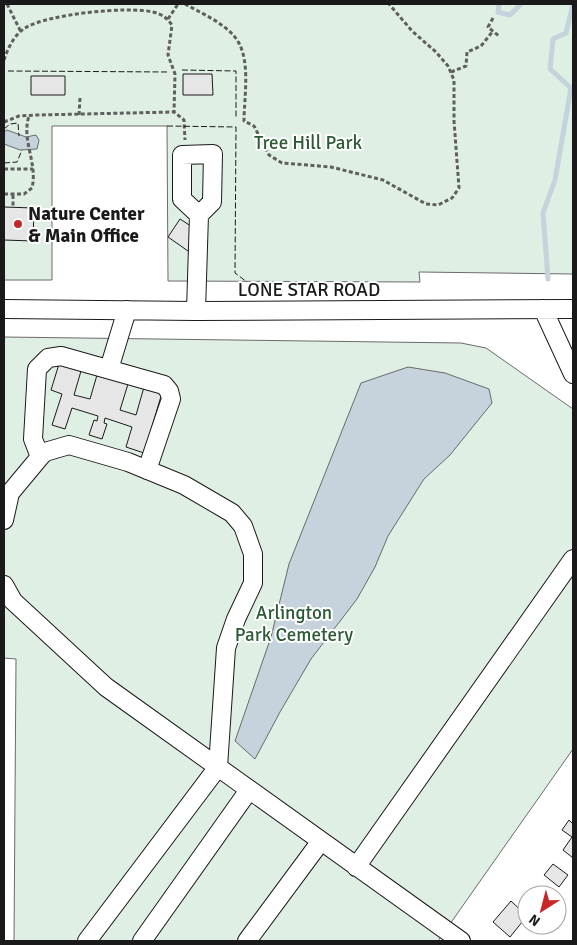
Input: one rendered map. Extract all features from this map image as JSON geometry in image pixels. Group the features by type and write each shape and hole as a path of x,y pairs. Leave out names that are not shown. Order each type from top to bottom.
{"street":[{"path":"196,311 198,215 212,202 213,154 182,155 182,199 198,215"},
{"name":"LONE STAR ROAD","path":"4,309 196,311 573,309"},
{"path":"543,309 573,374"},
{"path":"109,369 127,310"},
{"path":"40,457 33,439 37,369 41,362 48,358 60,356 164,385 169,391 171,399 147,470"},
{"path":"4,520 10,494 40,457 45,452 69,445 147,470 184,485 232,513 243,526 253,554 253,583 236,619 226,648 218,767 87,941"},
{"path":"356,866 573,559"},
{"path":"4,585 13,600 106,687 456,938"},
{"path":"142,941 249,790"},
{"path":"247,941 321,841"}],"path":[{"path":"7,4 21,32"},
{"path":"168,19 178,4"},
{"path":"185,4 235,37 242,50 245,66 244,121 254,126 269,155 282,163 331,167 383,180 426,204 438,204 452,198 459,188 454,121 454,80 451,72 436,52 412,31 389,4"},
{"path":"4,60 11,44 21,32 39,22 68,15 135,11 153,12 168,19 172,25 173,32 168,55 175,74 174,112"},
{"path":"493,18 488,27 500,37"},
{"path":"451,72 466,66 467,52 482,46 493,31"},
{"path":"79,114 80,98"},
{"path":"4,122 9,118 28,116 174,112 184,120 186,155"},
{"path":"4,194 12,195 29,192 34,182 32,158 26,134 28,116"},
{"path":"4,169 33,169"},
{"path":"12,195 13,207"}],"green space":[{"name":"Tree Hill Park","path":"4,4 573,4 573,274 419,272 420,282 168,281 167,126 52,126 52,280 4,280"},
{"name":"Arlington Park Cemetery","path":"4,337 461,343 486,348 573,409 573,749 438,941 14,941 16,659 4,658"}],"shaded area":[{"path":"7,130 26,137 36,135 39,140 37,149 20,150 4,144 4,132"},
{"path":"408,367 445,373 489,389 492,403 450,455 424,479 388,536 375,567 357,599 311,659 255,759 235,741 271,637 289,564 361,383"}],"building":[{"path":"183,74 212,74 213,95 183,95"},
{"path":"31,76 65,76 65,95 31,95"},
{"name":"Nature Center & Main Office","path":"4,207 34,208 33,241 4,240"},
{"path":"180,219 200,232 188,251 168,237"},
{"path":"59,364 81,371 74,395 90,399 97,375 128,384 120,410 136,415 144,387 162,393 144,453 126,447 132,427 105,418 104,423 107,424 102,439 89,435 94,420 97,421 98,416 72,408 65,429 52,425 62,394 51,390"},
{"path":"569,820 573,824 573,858 563,850 572,837 562,830"},
{"path":"553,864 568,875 560,885 556,885 544,875"},
{"path":"511,901 517,907 517,928 510,937 493,922"}],"waterway":[{"path":"499,4 498,12 510,15 521,4"},
{"path":"548,279 543,213 555,180 571,88 550,69 553,39 566,33 573,4"}],"fence":[{"path":"182,70 236,71 236,119"},
{"path":"8,71 169,72"},
{"path":"4,129 10,124 18,123 19,136"},
{"path":"167,126 236,127 235,273 247,282"},
{"path":"4,163 17,162 22,150"}],"place":[{"name":"Nature Center & Main Office","path":"18,224"}]}
